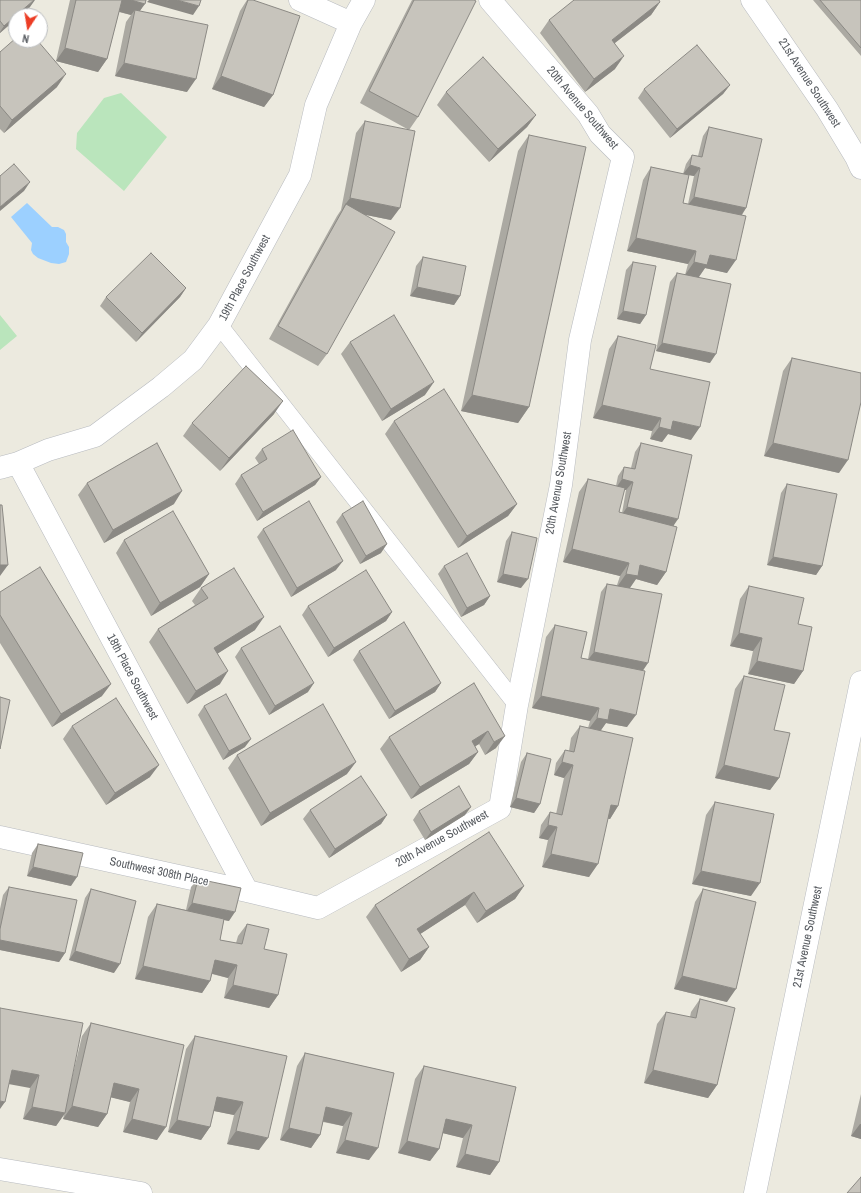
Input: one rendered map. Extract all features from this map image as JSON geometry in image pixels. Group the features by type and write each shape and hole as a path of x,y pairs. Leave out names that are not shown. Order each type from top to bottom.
{"street":[{"path":"300,0 351,24"},
{"name":"19th Place Southwest","path":"9,466 48,450 95,436 162,387 193,360 219,325 300,175 316,105 351,24 364,0"},
{"name":"20th Avenue Southwest","path":"318,908 500,808 518,705 561,485 580,340 623,157 600,134 588,114 490,0"},
{"name":"21st Avenue Southwest","path":"752,0 827,109 861,168"},
{"name":"18th Place Southwest","path":"9,466 247,891"},
{"name":"21st Avenue Southwest","path":"755,1193 861,682"},
{"name":"Southwest 308th Place","path":"0,837 318,908"},
{"path":"0,1169 142,1193"}],"lane":[{"path":"219,325 518,705"}],"green space":[{"path":"121,93 167,137 124,191 76,149 77,133 104,98"},
{"path":"0,315 17,336 0,350"}],"water":[{"path":"27,203 52,227 58,227 64,230 66,234 66,242 69,247 69,254 66,262 59,264 51,263 38,258 33,254 31,250 32,243 11,217"}],"building":[{"path":"0,0 34,0 25,8 8,8 8,23 4,26 0,21"},
{"path":"76,0 122,0 107,59 65,48"},
{"path":"131,0 146,0 145,4"},
{"path":"177,0 201,0 199,6"},
{"path":"248,0 253,0 300,16 273,95 221,76"},
{"path":"414,0 476,1 418,117 369,91"},
{"path":"574,0 659,0 660,2 612,40 624,56 594,79 549,20"},
{"path":"820,0 861,0 861,48"},
{"path":"135,10 208,25 196,79 124,63"},
{"path":"8,45 8,48 44,48 66,74 12,120 0,106 0,52"},
{"path":"697,45 730,85 677,129 644,89"},
{"path":"483,57 536,115 498,149 446,92"},
{"path":"365,121 415,131 400,208 350,198"},
{"path":"709,127 762,139 746,208 694,197 700,168 690,165 692,155 702,157"},
{"path":"529,135 586,147 529,407 472,395"},
{"path":"14,164 30,182 0,207 0,176"},
{"path":"651,167 689,175 683,203 746,216 736,260 710,255 707,265 694,262 696,251 636,238"},
{"path":"346,204 395,232 327,354 278,326"},
{"path":"151,253 186,288 142,333 106,297"},
{"path":"423,257 466,266 460,296 417,287"},
{"path":"633,262 656,266 646,315 623,311"},
{"path":"677,273 731,284 716,354 662,343"},
{"path":"394,315 434,382 391,409 350,342"},
{"path":"618,336 656,345 650,369 710,382 700,427 673,421 671,430 659,427 661,418 602,405"},
{"path":"792,358 861,373 861,402 848,460 773,443"},
{"path":"246,366 283,401 229,458 192,423"},
{"path":"444,389 517,504 467,536 394,421"},
{"path":"293,430 321,477 263,512 241,475 267,459 262,449"},
{"path":"157,443 182,491 113,530 87,483"},
{"path":"641,443 692,455 678,519 627,507 633,482 622,479 624,467 635,469"},
{"path":"588,479 625,488 619,512 677,527 666,572 640,565 638,576 626,574 629,563 572,549"},
{"path":"787,484 837,494 822,566 773,557"},
{"path":"309,501 343,561 297,588 263,529"},
{"path":"363,501 387,544 366,556 342,514"},
{"path":"0,505 2,505 8,565 0,565"},
{"path":"173,511 209,574 160,603 124,540"},
{"path":"512,532 537,538 528,579 503,574"},
{"path":"467,553 490,596 467,608 444,566"},
{"path":"40,567 111,684 61,714 0,615 0,592"},
{"path":"234,568 264,617 214,648 228,671 196,691 158,629 208,598 201,588"},
{"path":"366,570 392,612 334,648 308,606"},
{"path":"607,584 662,594 648,663 594,652"},
{"path":"749,586 804,598 798,624 812,627 803,671 757,661 762,638 739,633"},
{"path":"404,622 441,683 395,711 359,651"},
{"path":"555,625 587,632 581,658 645,671 636,715 610,709 608,720 597,718 599,708 541,696"},
{"path":"280,626 314,683 275,706 241,648"},
{"path":"744,676 785,685 774,730 790,733 779,778 724,765"},
{"path":"474,683 505,736 494,742 488,731 472,741 478,752 420,787 389,737"},
{"path":"226,694 251,739 229,751 204,706"},
{"path":"0,697 10,700 0,749"},
{"path":"116,698 159,765 115,793 72,726"},
{"path":"323,704 356,762 270,813 237,755"},
{"path":"580,726 633,738 618,806 611,805 598,864 551,854 557,827 548,825 550,812 562,815 573,765 562,762 565,750 574,752"},
{"path":"527,753 551,759 540,804 516,798"},
{"path":"361,776 387,815 335,849 310,810"},
{"path":"459,786 471,807 431,832 419,811"},
{"path":"715,802 774,814 760,883 701,871"},
{"path":"489,832 524,886 486,911 474,892 417,929 429,947 409,959 375,905"},
{"path":"38,844 83,853 77,877 33,867"},
{"path":"198,879 241,888 235,912 192,903"},
{"path":"9,887 77,900 65,953 0,940 0,929"},
{"path":"91,889 136,901 120,964 75,951"},
{"path":"703,889 756,902 736,989 682,976"},
{"path":"157,904 224,919 220,940 242,944 247,924 269,929 264,949 287,954 278,995 233,985 237,965 215,960 210,981 143,966"},
{"path":"700,999 735,1008 717,1085 653,1070 666,1012 696,1018"},
{"path":"0,1008 83,1023 65,1113 32,1107 39,1075 12,1070 5,1102 0,1101"},
{"path":"91,1023 184,1045 166,1127 132,1119 139,1089 114,1083 107,1114 72,1106"},
{"path":"195,1036 287,1056 268,1138 236,1131 243,1102 217,1097 210,1127 177,1120"},
{"path":"305,1053 394,1073 378,1148 345,1140 352,1113 326,1107 320,1135 289,1128"},
{"path":"424,1066 516,1087 499,1162 465,1154 472,1125 446,1119 439,1149 407,1141"},
{"path":"861,1177 861,1193 847,1193"}]}
